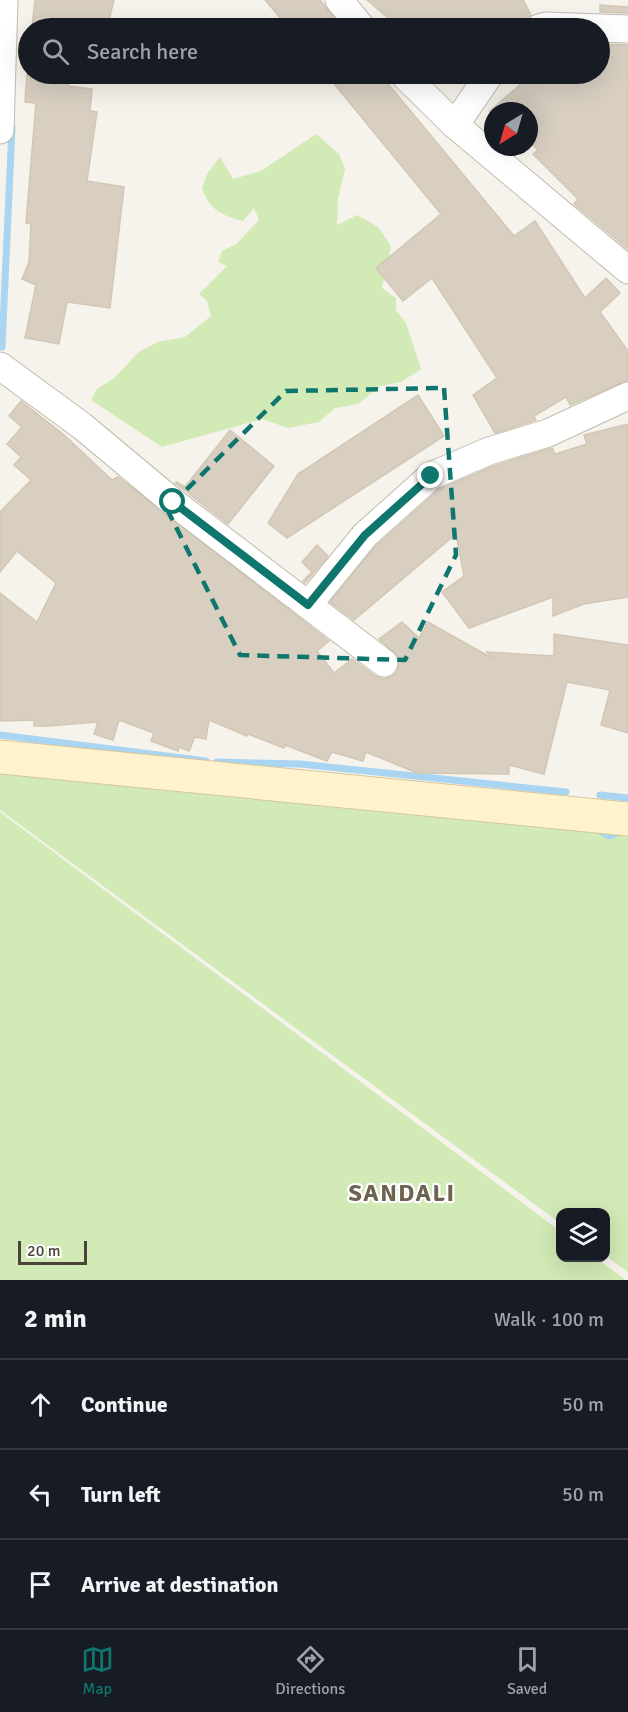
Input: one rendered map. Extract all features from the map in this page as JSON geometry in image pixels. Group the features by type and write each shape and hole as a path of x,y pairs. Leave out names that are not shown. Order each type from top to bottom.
{"street":[{"path":"0,130 4,0"},
{"path":"339,0 354,18"},
{"path":"610,28 628,29"},
{"path":"413,84 455,125 628,270"},
{"path":"455,125 483,84"},
{"path":"0,366 82,426 173,502 384,663"},
{"path":"308,605 365,535 431,476 489,451 548,433 628,396"},
{"path":"0,757 628,819"}],"highlighted area":[{"path":"444,388 456,555 405,660 240,655 167,509 286,391"}],"green space":[{"path":"316,134 339,154 345,169 338,199 337,225 357,215 378,227 391,246 382,288 396,298 396,310 406,323 421,369 401,382 381,386 358,404 335,408 319,422 288,428 262,419 162,447 91,400 96,390 114,378 139,352 158,342 185,337 211,316 207,301 199,294 227,266 218,262 222,251 236,244 259,220 254,208 243,221 222,214 212,207 202,188 207,174 220,157 233,179 261,171"},
{"path":"0,768 628,832 628,1272 610,1259 610,1208 556,1208 556,1220 0,810"},
{"path":"0,812 556,1228 556,1262 601,1262 626,1280 0,1280"}],"building":[{"path":"35,0 114,0 110,18 33,18"},
{"path":"265,0 320,0 334,18 280,18"},
{"path":"367,0 523,0 531,15 528,18 388,18"},
{"path":"600,5 628,7 628,13 600,12"},
{"path":"610,44 628,45 628,249 574,204 578,199 535,156 538,156 538,102 500,102 521,84 610,84"},
{"path":"26,84 68,84 68,86 92,89 90,111 97,112 87,181 124,187 110,308 67,302 59,344 25,338 36,285 22,279 29,262 31,224 26,223 36,103 25,102"},
{"path":"334,84 388,84 514,236 535,221 585,298 606,278 620,293 600,312 628,351 628,380 570,405 566,397 534,416 536,420 495,433 473,395 497,378 432,278 403,301 376,268 441,214"},
{"path":"418,395 444,436 287,538 268,523 298,474"},
{"path":"21,401 63,434 112,480 118,477 329,641 317,651 334,673 352,659 375,676 383,679 391,677 397,672 399,657 379,639 402,622 419,638 428,622 492,658 487,652 554,656 554,634 628,645 628,733 601,725 610,690 567,682 544,774 509,765 509,774 417,773 366,752 363,761 332,752 327,761 285,745 284,748 248,734 247,736 209,720 206,739 195,737 189,751 179,747 178,751 151,741 154,733 119,720 113,740 94,734 98,722 34,726 34,720 0,721 0,593 37,622 56,583 17,551 0,572 0,512 31,480 14,465 21,457 7,444 22,427 9,416"},
{"path":"628,424 628,597 584,604 553,616 553,597 469,628 442,592 464,576 456,534 354,620 330,602 376,546 440,489 494,466 552,448 555,454 587,444 584,435"},
{"path":"230,430 274,466 228,524 175,483 185,487"},
{"path":"317,545 328,556 305,583 303,581 312,572 302,562"}],"waterway":[{"path":"2,347 12,128"},
{"path":"0,735 206,761"},
{"path":"217,762 300,764 566,792"},
{"path":"600,795 628,798"},
{"path":"597,829 609,836 622,831"}],"district":[{"name":"SANDALI","path":"402,1193"}],"route":[{"path":"173,502 308,605 365,535 431,476"}]}
